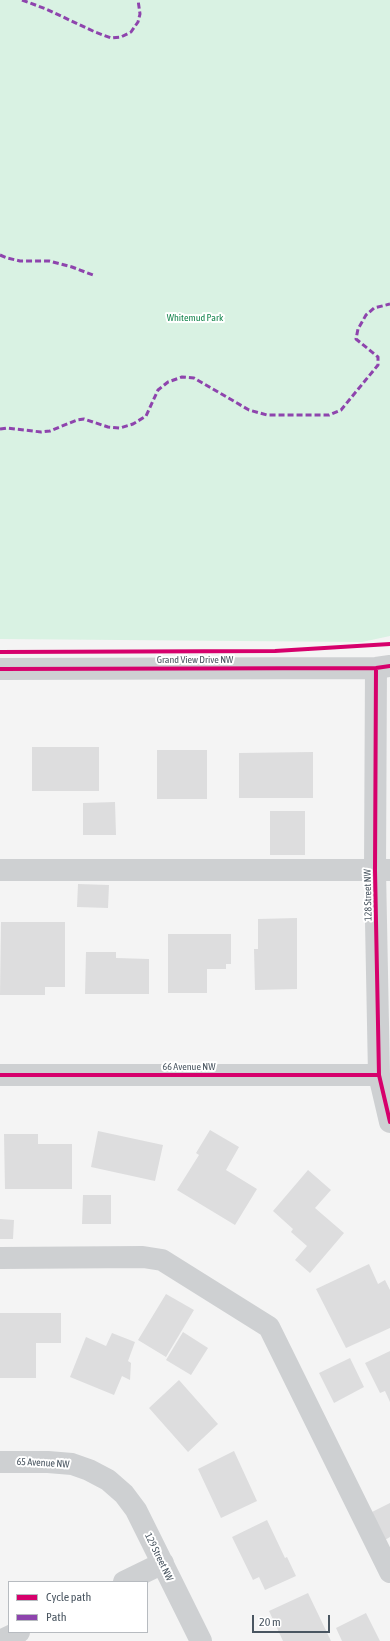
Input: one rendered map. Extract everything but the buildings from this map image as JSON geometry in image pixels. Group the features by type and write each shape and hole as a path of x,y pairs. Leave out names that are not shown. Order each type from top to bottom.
{"street":[{"name":"Grand View Drive NW","path":"0,669 383,667"},
{"name":"128 Street NW","path":"383,667 383,870 379,1075 390,1122"},
{"path":"0,870 383,870"},
{"name":"66 Avenue NW","path":"0,1074 379,1075"},
{"path":"0,1258 143,1257 162,1260 269,1327 390,1572"},
{"name":"65 Avenue NW","path":"0,1462 48,1462 72,1464 89,1470 108,1480"},
{"name":"129 Street NW","path":"108,1480 124,1494 136,1510 201,1641"},
{"path":"126,1581 163,1564"},
{"path":"0,1641 17,1633"}],"green space":[{"name":"Whitemud Park","path":"0,0 390,0 390,636 362,642 0,639"}],"marked path":[{"path":"22,0 111,38 121,37 131,32 138,22 140,14 138,0"},
{"path":"0,255 20,261 49,261 72,267 93,275"},
{"path":"0,429 7,428 41,432 50,431 77,420 84,419 108,427 120,428 133,424 146,416 158,390 168,382 182,377 194,378 249,410 267,415 329,415 341,410 378,365 378,357 356,339 358,329 366,315 374,308 390,304"}],"cycle path":[{"path":"0,652 275,651 390,644"},
{"path":"0,669 376,668 390,666"},
{"path":"376,668 375,870 379,1075 390,1122"},
{"path":"0,1075 379,1075"}]}
